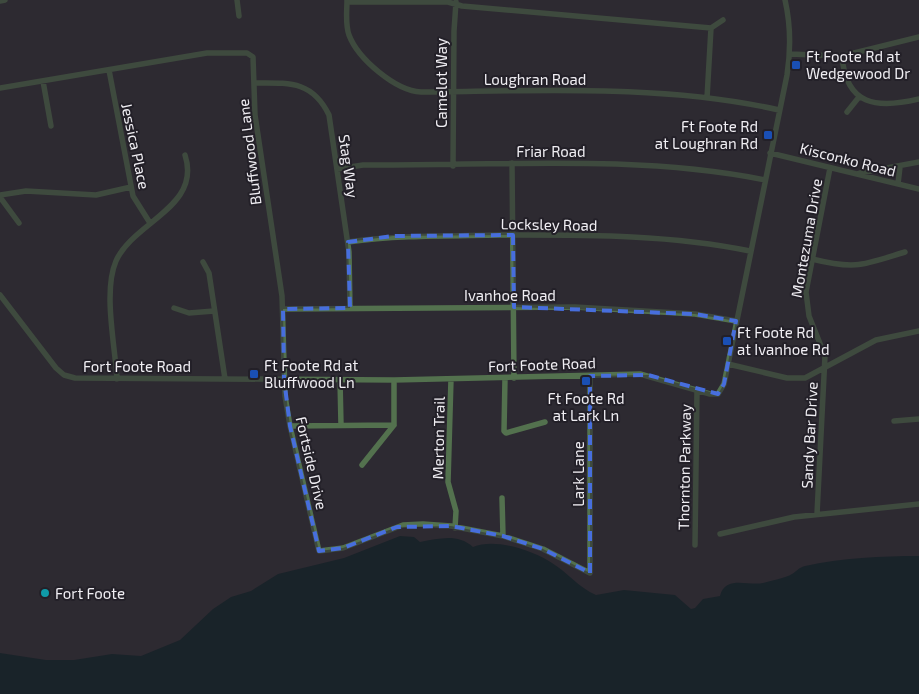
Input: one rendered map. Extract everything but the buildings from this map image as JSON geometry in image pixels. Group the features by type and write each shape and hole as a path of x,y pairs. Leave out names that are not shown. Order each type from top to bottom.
{"street":[{"path":"0,1 5,0"},
{"path":"237,0 239,16"},
{"name":"Fort Foote Road","path":"0,295 64,375 82,379 394,380 648,375 714,394 721,392 790,54 790,31 786,0"},
{"path":"347,1 456,2 711,28 723,20"},
{"name":"Loughran Road","path":"347,1 348,32 354,44 391,82 413,92 575,90 738,101 779,110"},
{"name":"Camelot Way","path":"453,166 456,2"},
{"path":"706,98 711,28"},
{"path":"790,54 842,56 919,37"},
{"name":"Bluffwood Lane","path":"0,88 207,53 246,53 254,61 255,115 283,309 284,379"},
{"path":"842,56 846,78 859,96 870,102 883,105 919,99"},
{"name":"Jessica Place","path":"109,70 131,187 140,210 150,223"},
{"path":"43,81 51,126"},
{"name":"Stag Way","path":"254,83 295,84 316,96 329,115 348,242 350,308"},
{"path":"847,112 859,96"},
{"name":"Kisconko Road","path":"770,152 919,189"},
{"path":"117,379 111,289 113,270 124,248 150,223 172,206 185,186 188,166 185,155"},
{"path":"857,174 919,162"},
{"name":"Friar Road","path":"337,169 363,166 572,163 729,173 764,180"},
{"path":"512,164 514,378"},
{"path":"898,184 900,166"},
{"name":"Montezuma Drive","path":"826,369 823,345 808,316 806,292 830,168"},
{"path":"19,223 0,196 26,191 96,195 131,187"},
{"name":"Locksley Road","path":"348,242 393,236 578,235 699,242 750,251"},
{"path":"812,259 843,266 857,266 905,252"},
{"path":"202,262 209,273 225,379"},
{"name":"Ivanhoe Road","path":"283,309 575,307 686,313 736,321"},
{"path":"174,308 189,313 214,311"},
{"path":"826,369 876,340 919,331"},
{"name":"Sandy Bar Drive","path":"728,364 793,379 811,376 826,369 818,514"},
{"name":"Lark Lane","path":"503,536 543,549 590,573 590,376"},
{"path":"505,378 504,431 506,433 545,422"},
{"name":"Fortside Drive","path":"284,379 290,426 319,551 343,548 404,525 423,524 455,528"},
{"name":"Merton Trail","path":"451,379 448,482 456,512 455,528"},
{"path":"340,380 341,425"},
{"path":"362,465 394,425 394,380"},
{"name":"Thornton Parkway","path":"695,545 698,390"},
{"path":"894,422 919,419"},
{"path":"290,426 394,425"},
{"path":"455,528 503,536 502,498"},
{"path":"720,534 771,521 818,514 919,504"}],"highlighted area":[{"path":"513,235 514,307 695,314 736,321 724,384 718,394 648,375 590,376 590,573 543,549 503,536 451,526 397,527 343,548 319,551 290,426 284,379 283,309 350,308 348,242 393,236"}],"water":[{"path":"400,536 414,537 420,542 454,538 473,547 492,544 513,547 544,558 596,595 624,590 675,595 691,609 695,608 703,599 720,596 723,590 732,583 763,583 782,578 805,566 862,558 919,556 919,694 0,694 0,653 46,660 74,660 112,654 141,656 180,640 213,609 231,597 251,591 278,574 344,558"}],"place":[{"name":"Ft Foote Rd at Wedgewood Dr","path":"796,65"},
{"name":"Ft Foote Rd at Loughran Rd","path":"768,135"},
{"name":"Ft Foote Rd at Ivanhoe Rd","path":"727,341"},
{"name":"Ft Foote Rd at Bluffwood Ln","path":"254,374"},
{"name":"Ft Foote Rd at Lark Ln","path":"586,381"},
{"name":"Fort Foote","path":"45,593"}]}
